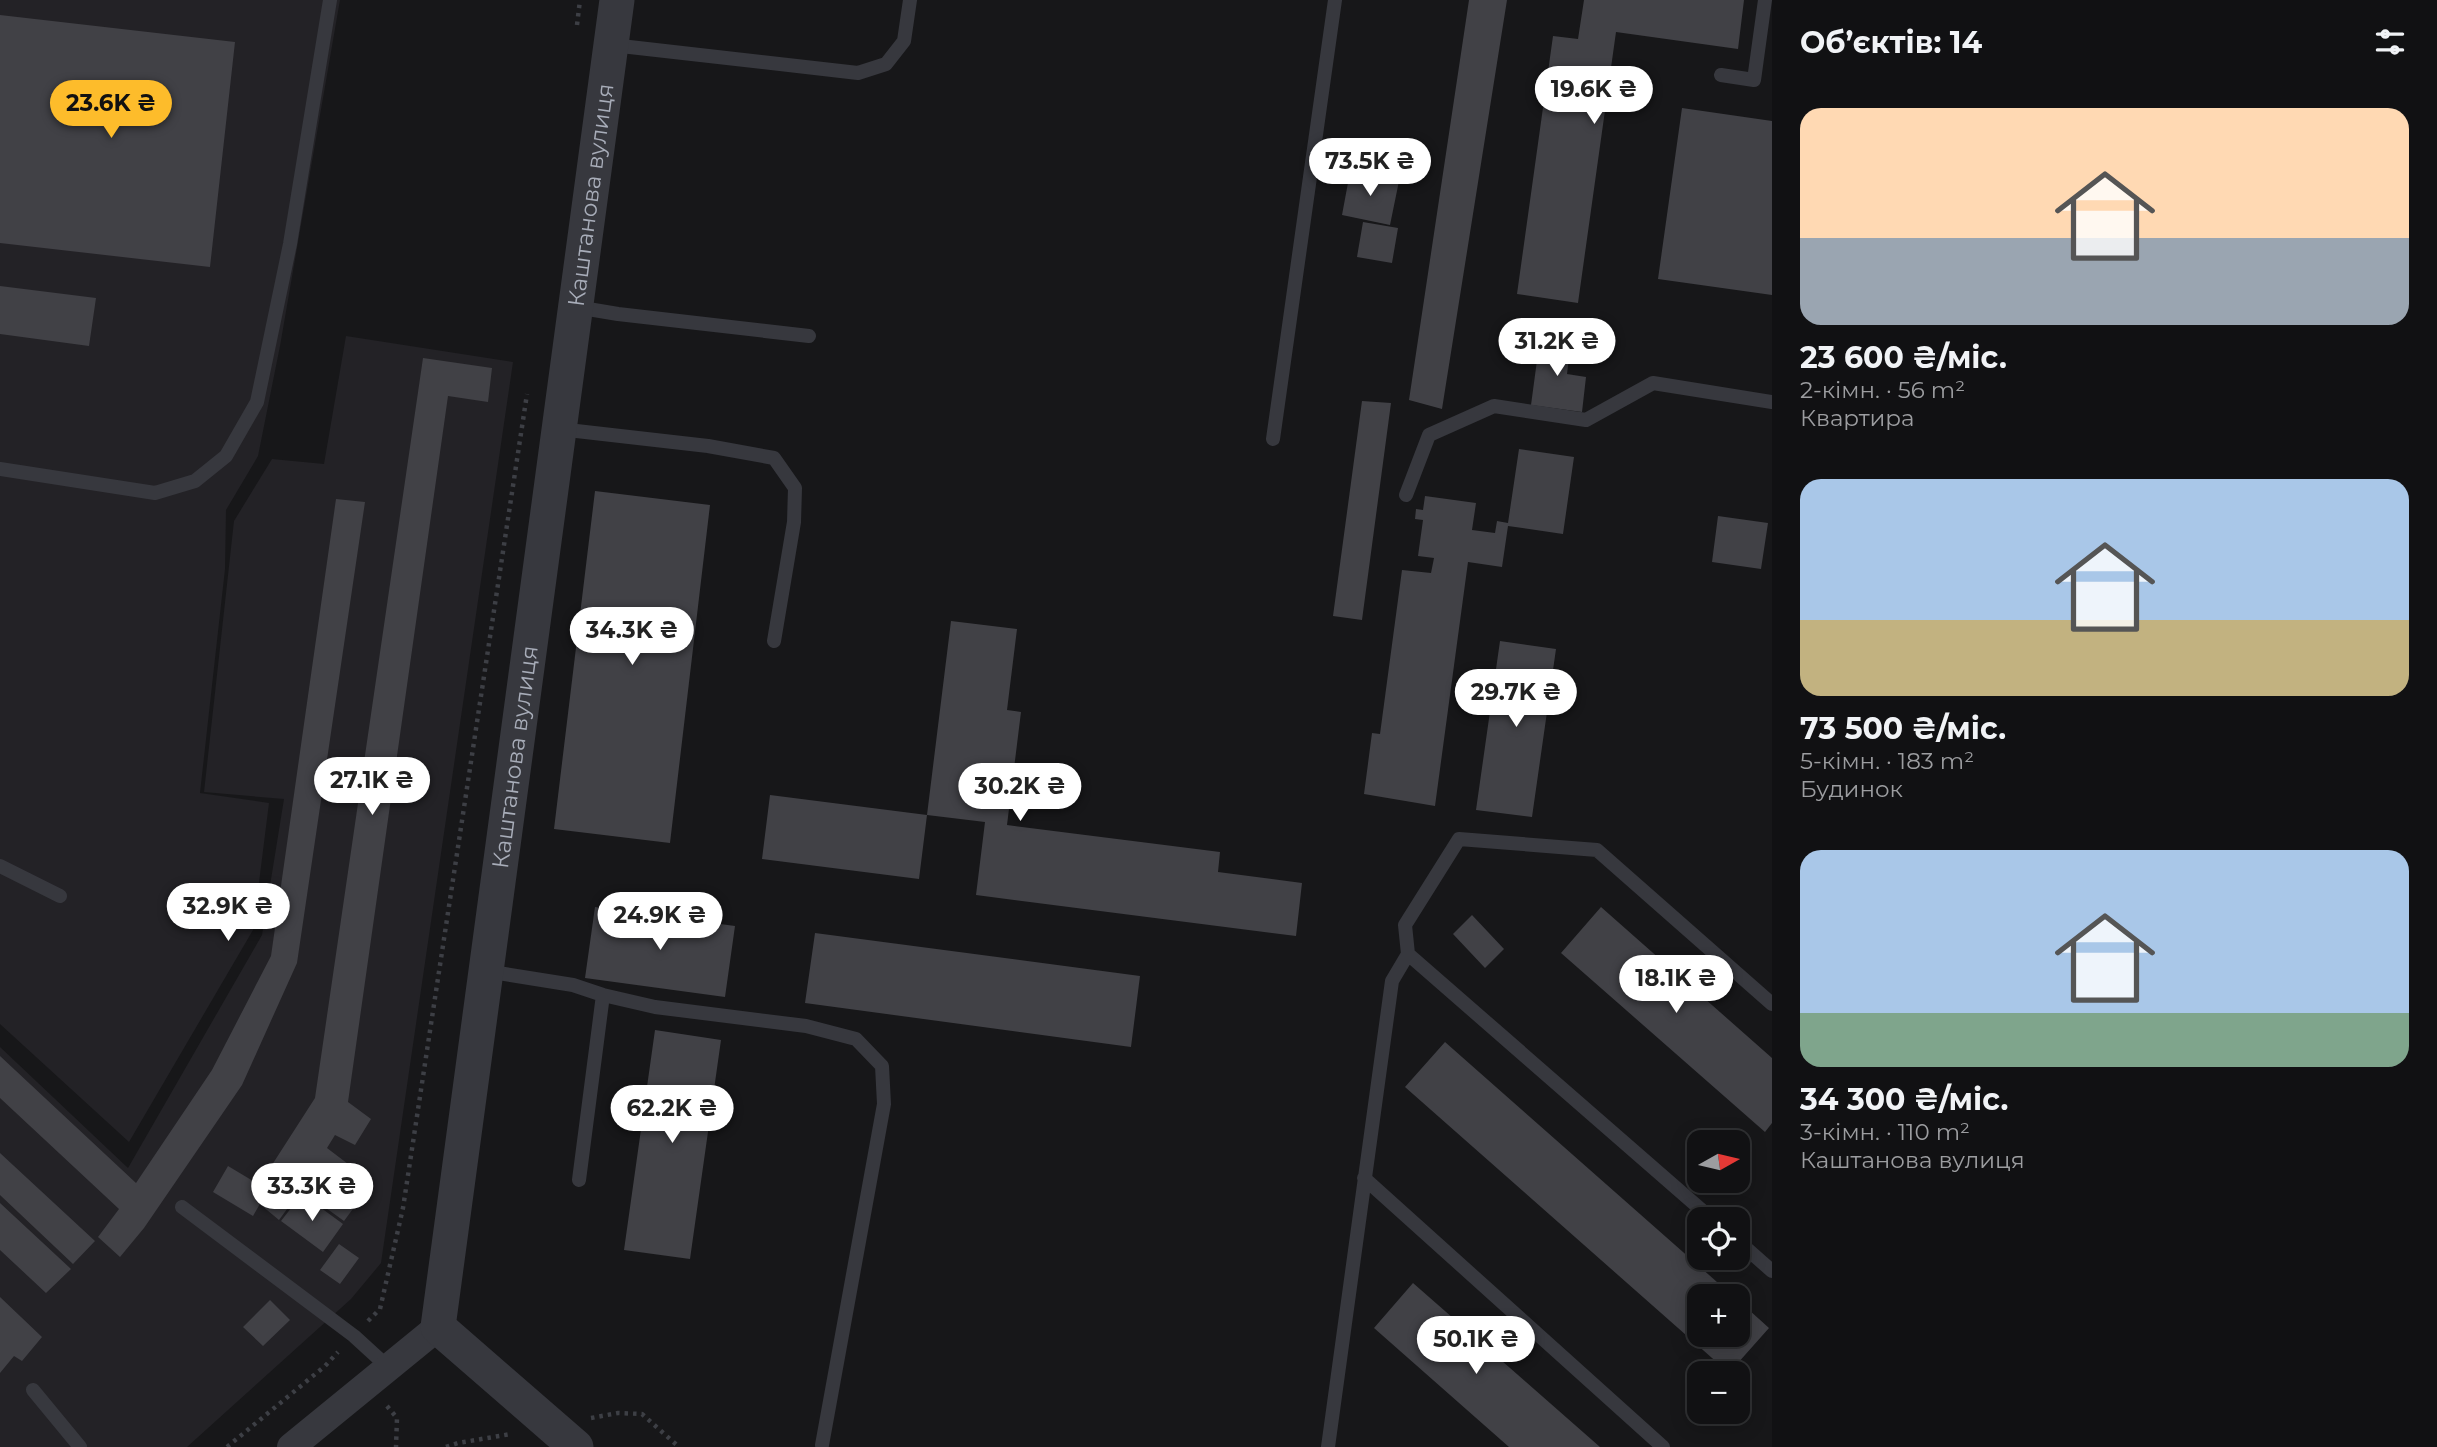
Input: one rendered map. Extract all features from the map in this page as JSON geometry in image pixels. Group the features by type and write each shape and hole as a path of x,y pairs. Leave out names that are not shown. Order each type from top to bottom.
{"street":[{"name":"Каштанова вулиця","path":"438,1327 617,0"},
{"path":"291,1447 438,1327 572,1445"}],"lane":[{"path":"0,469 155,493 195,481 226,456 257,402 290,244 330,0"},
{"path":"611,44 858,73 886,64 904,40 910,0"},
{"path":"1273,439 1335,0"},
{"path":"1721,75 1754,80 1765,0"},
{"path":"574,306 618,314 809,336"},
{"path":"1406,495 1429,435 1494,406 1586,420 1653,383 1772,402"},
{"path":"558,428 708,446 774,458 795,488 794,522 774,641"},
{"path":"1329,1446 1392,981 1408,954 1405,925 1459,839 1597,850 1772,1004"},
{"path":"0,866 60,896"},
{"path":"1408,954 1698,1207"},
{"path":"486,971 573,985 656,1007 806,1026 856,1039 882,1066 884,1104 822,1445"},
{"path":"579,1180 603,995"},
{"path":"1364,1178 1663,1447"},
{"path":"181,1207 354,1336 388,1368"},
{"path":"1750,1252 1772,1271"},
{"path":"33,1390 80,1447"}],"path":[{"path":"577,27 580,0"},
{"path":"227,1447 325,1366 380,1309 402,1208 528,391"}],"shaded area":[{"path":"0,0 340,0 280,346 258,456 226,510 225,569 200,793 269,803 253,930 129,1142 0,1024"},
{"path":"346,336 513,362 381,1263 351,1299 187,1447 0,1447 0,1047 128,1168 262,935 284,799 204,792 234,521 272,459 324,464"}],"building":[{"path":"1469,0 1507,0 1442,409 1409,400"},
{"path":"1584,0 1744,0 1738,49 1616,32 1578,303 1517,294 1553,36 1578,39"},
{"path":"0,15 235,42 210,267 0,243"},
{"path":"1682,108 1772,121 1772,295 1658,279"},
{"path":"1350,172 1399,181 1390,225 1342,215"},
{"path":"1363,222 1398,228 1392,263 1357,257"},
{"path":"0,286 96,298 89,346 0,334"},
{"path":"1540,338 1571,342 1567,374 1586,377 1582,412 1531,405"},
{"path":"423,358 492,368 488,402 448,396 348,1102 371,1119 355,1145 335,1135 327,1148 352,1167 339,1187 358,1202 344,1221 301,1190 279,1220 261,1205 271,1188 261,1182 315,1098"},
{"path":"1362,401 1391,403 1362,620 1333,616"},
{"path":"1519,449 1574,457 1563,534 1508,526 1502,567 1468,562 1435,806 1364,794 1372,733 1380,734 1402,570 1431,573 1434,558 1418,556 1423,520 1415,519 1416,509 1423,510 1425,496 1476,503 1472,530 1495,533 1497,521 1508,523"},
{"path":"595,491 710,505 670,843 554,829"},
{"path":"336,499 365,502 297,963 242,1085 144,1228 120,1257 98,1237 119,1209 0,1098 0,1056 136,1183 212,1070 271,956"},
{"path":"1718,516 1768,523 1761,569 1712,562"},
{"path":"951,621 1017,629 1007,710 1021,712 1007,825 1220,852 1218,872 1302,883 1296,936 976,895 985,822 927,815"},
{"path":"1500,641 1556,649 1532,817 1476,810"},
{"path":"770,795 927,815 919,879 762,859"},
{"path":"595,907 735,926 725,997 585,978"},
{"path":"1601,907 1772,1058 1772,1123 1765,1132 1561,953"},
{"path":"1472,915 1504,949 1485,968 1453,934"},
{"path":"815,933 1140,976 1131,1047 805,1003"},
{"path":"655,1030 721,1040 690,1259 624,1250"},
{"path":"1445,1042 1687,1256 1687,1270 1703,1270 1719,1284 1687,1284 1687,1336 1405,1087"},
{"path":"0,1153 95,1241 73,1264 0,1195"},
{"path":"228,1166 268,1190 253,1216 213,1192"},
{"path":"302,1194 343,1224 323,1252 281,1221"},
{"path":"0,1203 71,1269 46,1293 0,1250"},
{"path":"339,1244 359,1258 340,1284 320,1270"},
{"path":"1413,1283 1600,1447 1509,1447 1374,1328"},
{"path":"0,1297 42,1337 22,1361 14,1356 0,1373"},
{"path":"270,1300 290,1320 263,1346 243,1327"},
{"path":"1750,1311 1769,1328 1740,1361 1715,1361 1700,1347 1750,1347"}]}
